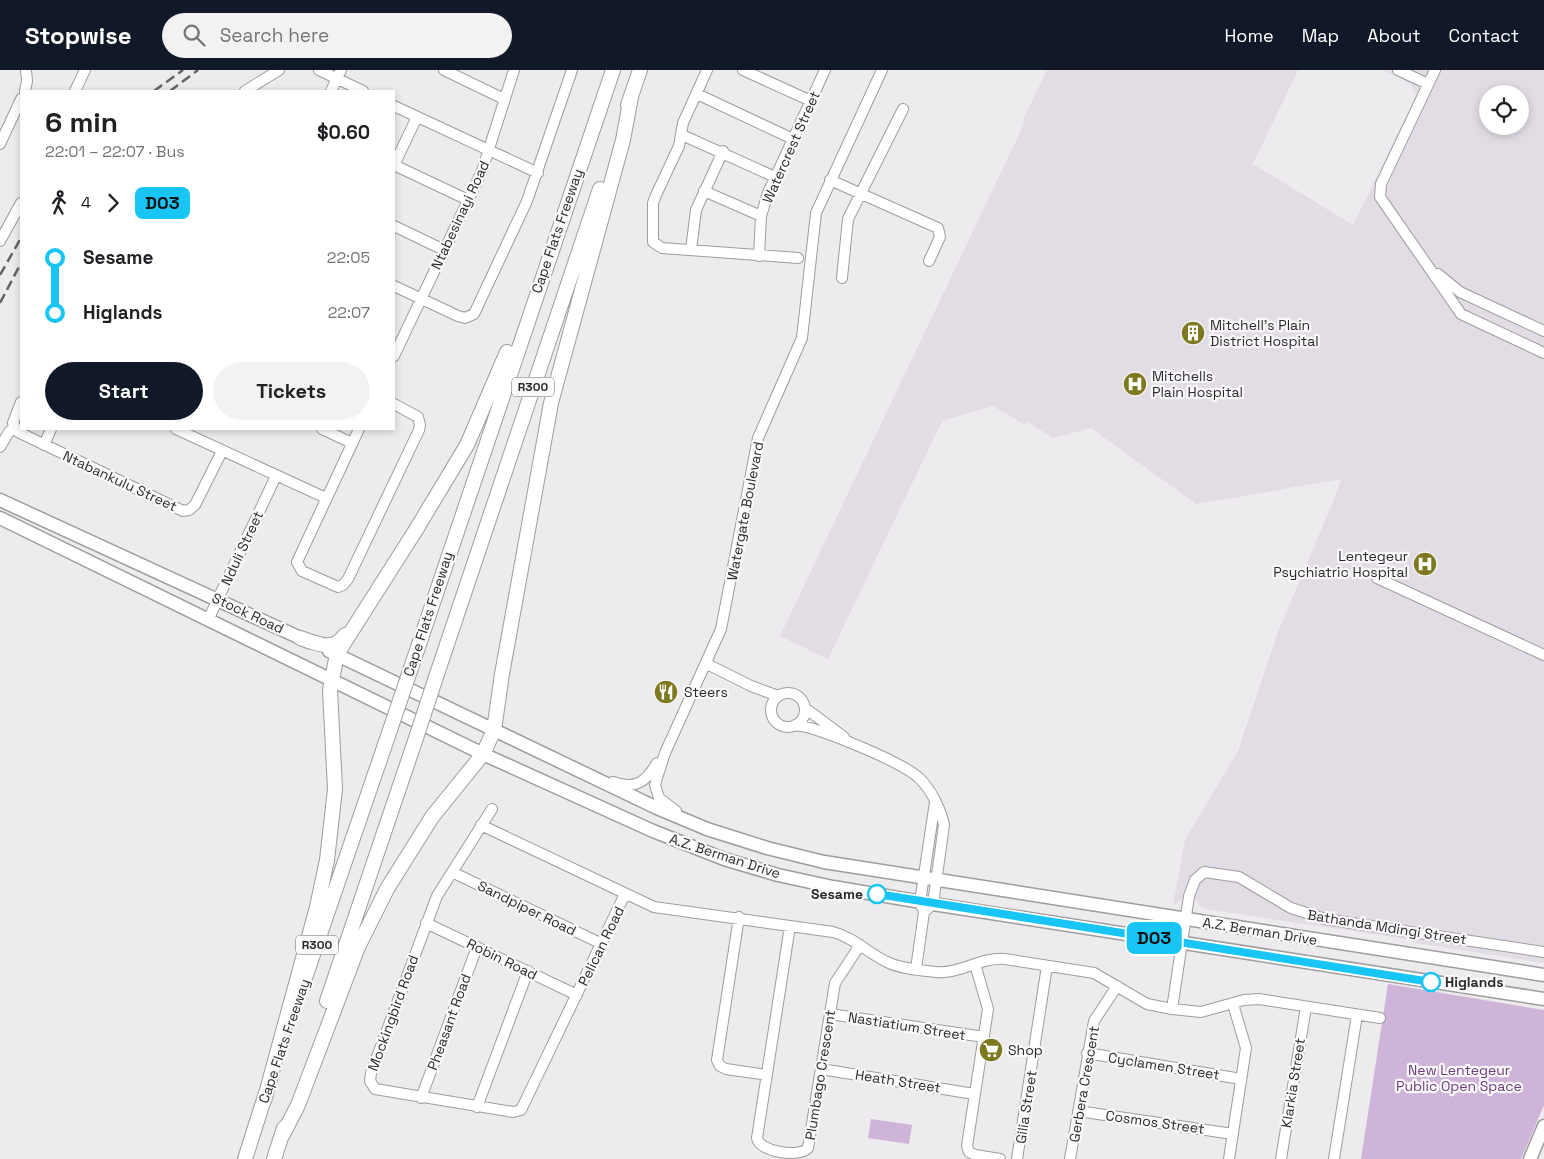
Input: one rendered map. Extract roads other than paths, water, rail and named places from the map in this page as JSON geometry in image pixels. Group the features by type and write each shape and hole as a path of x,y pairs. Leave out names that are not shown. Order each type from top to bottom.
{"highway":[{"name":"Cape Flats Freeway","path":"245,1159 612,70"},
{"name":"Cape Flats Freeway","path":"274,1159 640,70"},
{"path":"282,1136 298,1105 358,947 387,889 432,817 483,754 494,730 502,674 551,403 624,140 631,97"},
{"path":"264,1100 317,907 331,837 335,789 331,679 337,654 419,525 466,445 497,378 526,303 540,282"},
{"path":"300,638 329,646 342,640 419,525"}],"main road":[{"name":"Stock Road","path":"0,500 337,654 494,730"},
{"name":"Stock Road","path":"0,518 483,754"},
{"path":"337,654 342,674 356,685 410,711 442,733"},
{"name":"A.Z. Berman Drive","path":"494,730 656,808 708,829 788,854 931,880 1544,975"},
{"name":"A.Z. Berman Drive","path":"483,754 653,832 724,859 833,887 926,906 1183,943 1544,999"},
{"path":"1530,1159 1544,1126"}],"street":[{"path":"25,90 26,70"},
{"path":"75,90 85,70"},
{"path":"249,90 279,70"},
{"path":"319,70 339,74 362,90"},
{"path":"444,70 504,99"},
{"name":"Ntabesinayi Road","path":"395,350 468,200 489,151 514,70"},
{"path":"395,286 458,316 464,318 474,314 524,208 538,173 572,70"},
{"path":"707,70 656,195 653,242 658,246 691,250 798,258"},
{"path":"742,70 811,101"},
{"name":"Watercrest Street","path":"759,256 761,216 775,177 825,70"},
{"name":"Watergate Boulevard","path":"708,829 668,806 659,798 655,785 665,753 707,664 721,629 758,438 802,338 816,213 882,70"},
{"path":"1398,70 1428,84"},
{"path":"1435,70 1379,190 1382,201 1430,267 1446,282 1460,292 1544,331"},
{"path":"331,90 339,74"},
{"path":"697,94 793,139"},
{"path":"0,144 20,101"},
{"path":"395,106 538,173"},
{"path":"842,278 846,226 903,109"},
{"path":"395,163 417,117"},
{"path":"682,135 775,177"},
{"path":"691,250 696,210 723,152"},
{"path":"395,165 468,200"},
{"path":"830,180 938,228 940,237 929,261"},
{"path":"704,191 761,216"},
{"path":"0,241 20,205"},
{"path":"395,226 444,250"},
{"path":"1430,267 1436,280 1461,314 1544,353"},
{"path":"14,428 14,417 20,404"},
{"path":"358,430 298,558 298,566 302,571 338,587 343,585 348,579 419,430 418,417 395,405"},
{"path":"14,428 26,437 44,445 51,430"},
{"path":"0,447 8,432 14,428"},
{"path":"178,430 326,498"},
{"path":"324,430 352,443"},
{"name":"Ntabankulu Street","path":"44,445 183,511 190,510 195,505 222,451"},
{"name":"Nduli Street","path":"208,620 276,476"},
{"path":"1377,578 1544,655"},
{"path":"707,664 751,686 778,696"},
{"path":"751,686 764,699 779,725 795,725 853,744 913,772 922,780 935,802 931,880 916,969"},
{"path":"771,711 774,701 778,696 788,693 794,694 805,708 853,744"},
{"path":"795,725 803,718 805,708"},
{"name":"Watergate Boulevard","path":"565,764 621,785 631,786 639,785 647,779 665,753"},
{"name":"Mockingbird Road","path":"492,809 437,896 371,1073 370,1081 372,1086 379,1091 421,1098 513,1112 521,1110 577,994"},
{"path":"482,826 626,894"},
{"name":"Bathanda Mdingi Street","path":"1172,1009 1185,920 1195,880 1204,872 1210,871 1238,877 1291,908 1325,919 1544,952"},
{"name":"Sandpiper Road","path":"452,872 602,944"},
{"name":"Pelican Road","path":"577,994 626,894 654,907 739,917 840,934 889,964 916,969 947,972 998,959 1094,973 1148,1004 1172,1009 1201,1012 1259,999 1380,1018"},
{"path":"739,917 717,1060 720,1066 726,1069 767,1075"},
{"name":"Robin Road","path":"426,922 577,994"},
{"name":"Plumbago Crescent","path":"790,926 758,1142 765,1148 799,1154 808,1148 835,983 860,946"},
{"name":"Pheasant Road","path":"421,1098 477,947"},
{"path":"975,964 988,1009 967,1146 969,1152 975,1155 1000,1159"},
{"name":"Gilia Street","path":"1018,1159 1047,966"},
{"path":"477,1107 528,971"},
{"name":"Gerbera Crescent","path":"1070,1159 1094,1021 1117,986"},
{"path":"1229,1159 1246,1048 1233,1004"},
{"name":"Klarkia Street","path":"1281,1159 1306,1007"},
{"name":"Nastiatium Street","path":"830,1014 984,1037"},
{"path":"1334,1159 1356,1015"},
{"name":"Cyclamen Street","path":"1087,1053 1241,1078"},
{"name":"Heath Street","path":"821,1069 974,1094"},
{"name":"Cosmos Street","path":"1078,1111 1233,1134"}],"railway":[{"path":"155,90 183,70"},
{"path":"171,90 198,70"},
{"path":"0,275 20,240"},
{"path":"0,303 20,265"}],"place":[{"name":"Mitchell's Plain District Hospital","path":"1193,333"},
{"name":"Mitchells Plain Hospital","path":"1135,384"},
{"name":"Lentegeur Psychiatric Hospital","path":"1425,564"},
{"name":"Steers","path":"666,692"},
{"name":"Sesame","path":"877,894"},
{"name":"Higlands","path":"1431,982"},
{"name":"Shop","path":"991,1050"}],"park label":[{"name":"New Lentegeur Public Open Space","path":"1459,1078"}]}
